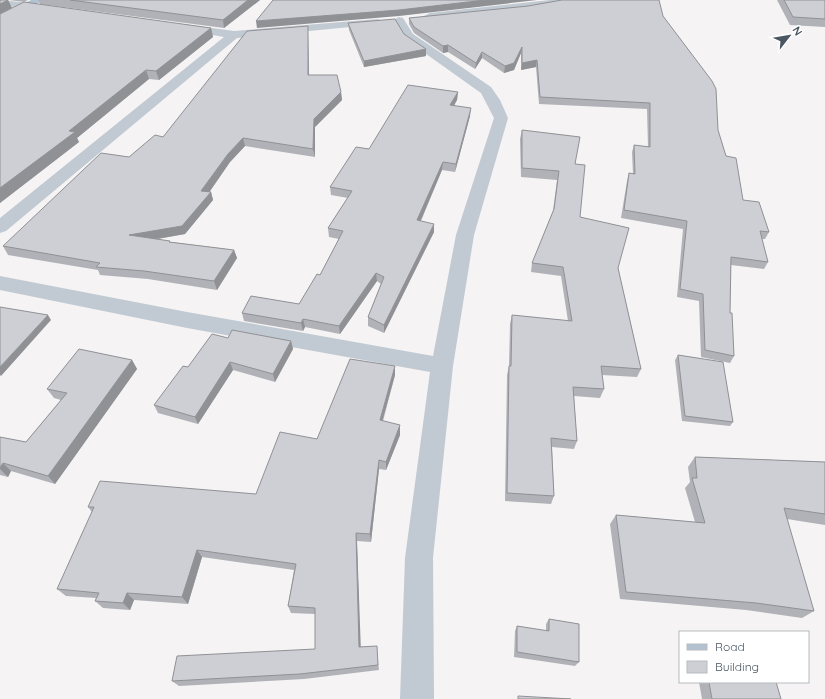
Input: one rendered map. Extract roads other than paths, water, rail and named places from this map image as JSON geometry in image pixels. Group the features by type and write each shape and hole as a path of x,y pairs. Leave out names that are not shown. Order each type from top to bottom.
{"main road":[{"path":"0,20 34,3"}],"street":[{"path":"171,26 234,35 528,7 570,0"},
{"path":"0,2 34,3 60,10"},
{"path":"411,19 409,36 486,90 493,100 500,118 465,235 442,366 419,558 417,699"},
{"path":"0,227 234,35"},
{"path":"0,283 187,320 442,366"}]}
